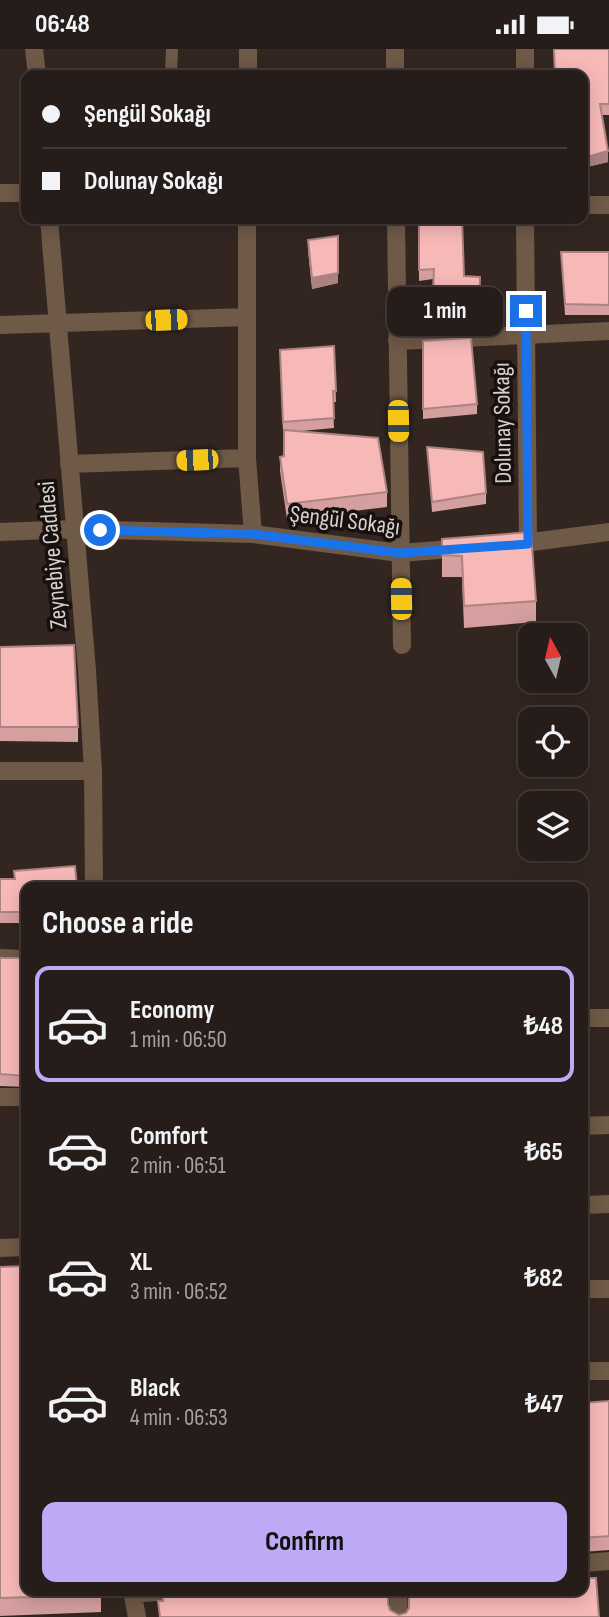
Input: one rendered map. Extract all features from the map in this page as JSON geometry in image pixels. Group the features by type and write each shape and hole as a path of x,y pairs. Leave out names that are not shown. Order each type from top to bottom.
{"street":[{"path":"34,49 36,70"},
{"path":"248,49 248,70"},
{"path":"395,49 396,70"},
{"path":"525,49 525,70"},
{"path":"0,193 21,193"},
{"path":"588,205 609,205"},
{"name":"Zeynebiye Caddesi","path":"48,224 93,771 94,882"},
{"path":"247,224 247,458 253,534"},
{"path":"396,224 402,645"},
{"name":"Dolunay Sokağı","path":"525,224 528,544"},
{"path":"0,325 247,317"},
{"path":"397,341 609,331"},
{"path":"69,464 247,458"},
{"name":"Şengül Sokağı","path":"0,532 75,529 253,534 400,553 528,544 609,532"},
{"path":"0,771 93,771"},
{"path":"0,958 21,959"},
{"path":"588,1018 609,1018"},
{"path":"0,1097 21,1097"},
{"path":"588,1126 609,1125"},
{"path":"588,1205 609,1204"},
{"path":"0,1248 21,1247"},
{"path":"588,1289 609,1289"},
{"path":"588,1371 609,1371"},
{"path":"588,1563 609,1561"},
{"path":"133,1596 138,1617"},
{"path":"398,1596 399,1617"}],"lane":[{"path":"172,49 172,70"}],"building":[{"path":"554,49 609,49 609,104 600,104 608,151 588,157 588,70 555,70"},
{"path":"419,224 462,224 464,276 480,277 479,315 432,317 434,269 419,270"},
{"path":"338,236 338,273 312,278 308,240"},
{"path":"561,252 609,252 609,305 565,304"},
{"path":"471,338 477,404 423,409 423,341"},
{"path":"334,346 334,418 283,422 280,350"},
{"path":"284,430 378,438 387,492 287,504 280,457 284,456"},
{"path":"427,447 483,452 486,493 432,502"},
{"path":"531,532 536,601 464,606 462,556 442,555 442,539"},
{"path":"74,645 78,727 0,727 0,647"},
{"path":"75,866 77,882 21,882 21,912 0,912 0,879 15,879 14,871"},
{"path":"0,958 21,958 21,1076 0,1074"},
{"path":"21,1097 21,1136 20,1136"},
{"path":"21,1266 21,1596 67,1596 0,1598 0,1267"},
{"path":"609,1401 609,1536 588,1538 588,1403"},
{"path":"588,1578 596,1578 599,1617 160,1617 158,1601 163,1601 162,1596 388,1596 390,1610 399,1615 406,1613 409,1596 588,1596"}],"route":[{"path":"100,530 253,534 400,553 528,544 526,311"}]}
